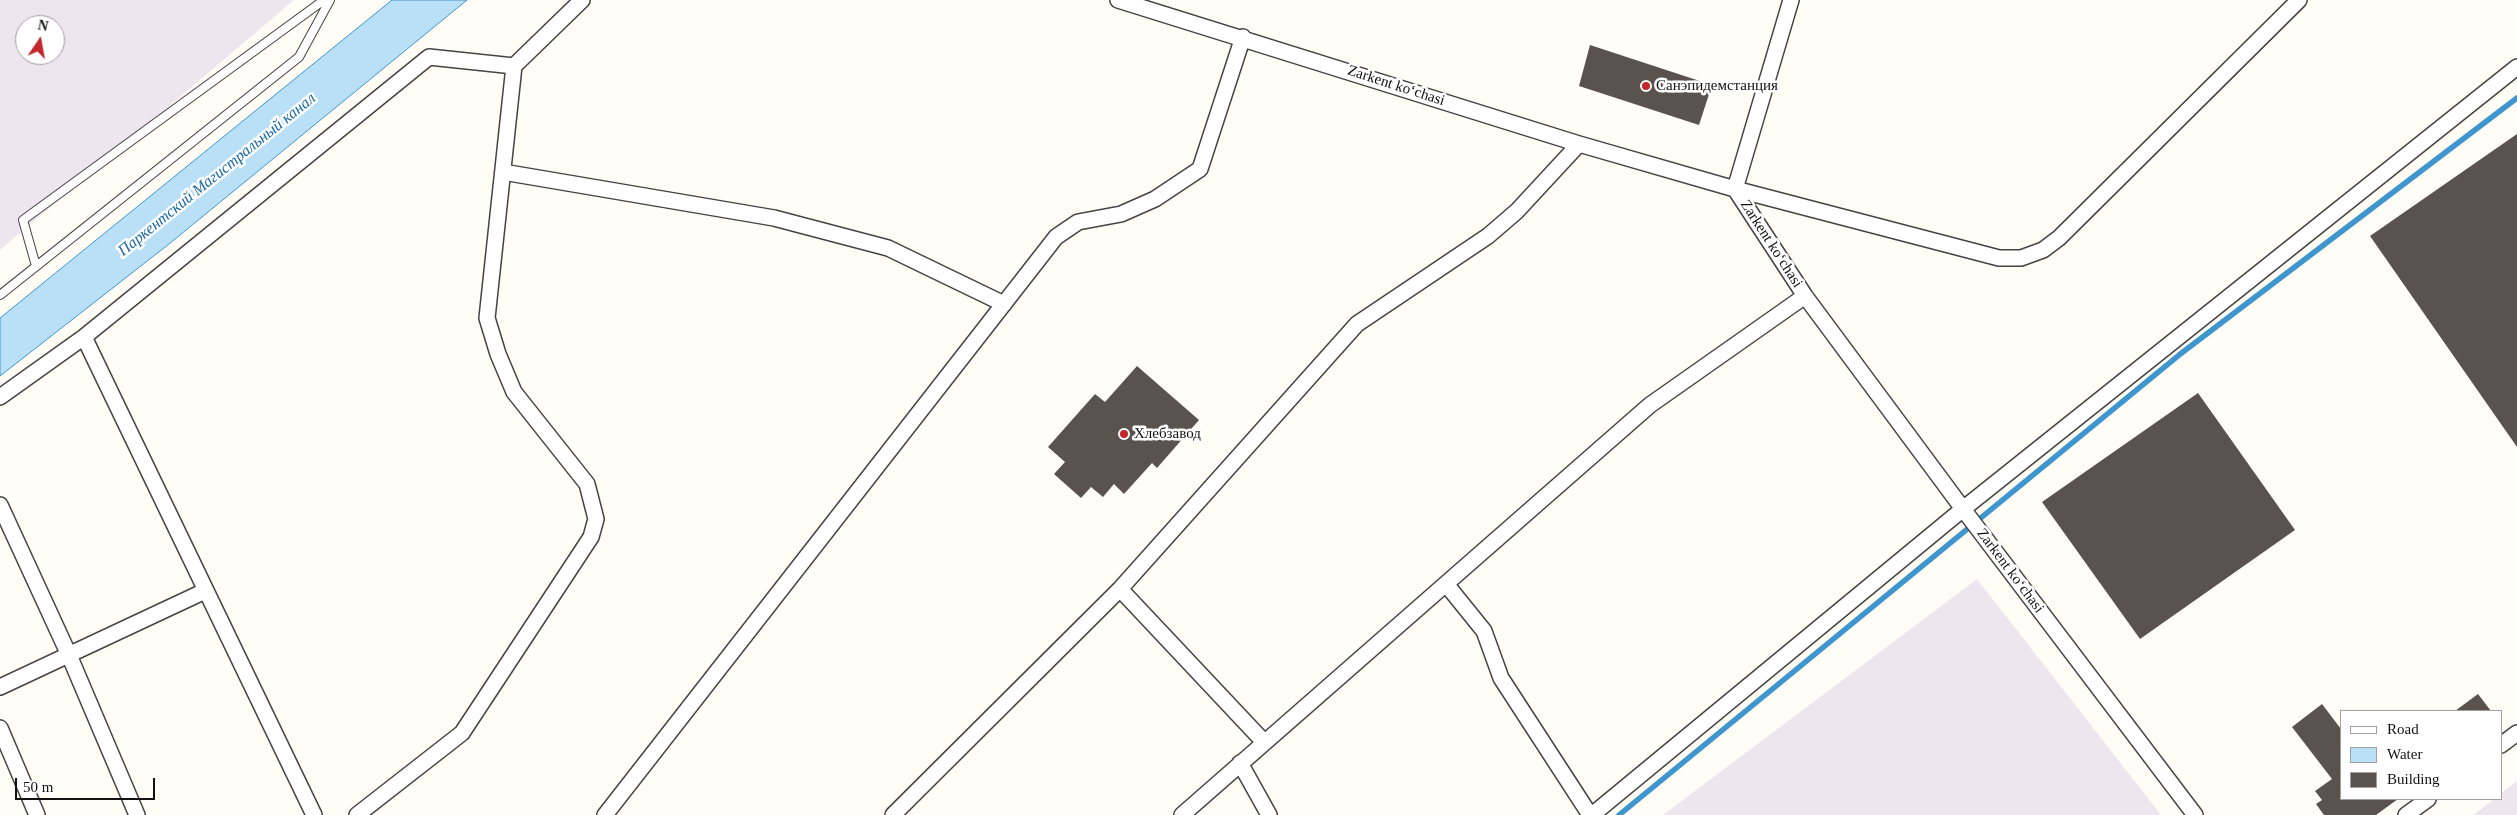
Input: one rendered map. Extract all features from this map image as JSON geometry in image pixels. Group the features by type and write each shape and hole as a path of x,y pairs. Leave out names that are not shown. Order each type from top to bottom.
{"street":[{"path":"357,815 462,733 591,537 596,519 587,484 514,392 498,354 487,318 514,66 582,0"},
{"name":"Zarkent koʻchasi","path":"1118,0 1243,37 1579,144 1735,189 1805,296 1966,513 2195,815"},
{"path":"1791,0 1735,189 1833,213 1976,254 1999,258 2021,258 2043,250 2059,238 2299,0"},
{"path":"605,815 1056,237 1078,222 1121,214 1155,199 1200,169 1243,37"},
{"path":"0,397 84,337 429,57 514,66"},
{"path":"1446,584 1484,631 1501,678 1591,815 2517,67"},
{"path":"893,815 1120,589 1357,324 1488,236 1517,212 1579,144"},
{"path":"503,172 774,218 888,248 1004,304"},
{"path":"1182,815 1650,405 1805,296"},
{"path":"84,337 314,815"},
{"path":"0,505 69,655 137,815"},
{"path":"1120,589 1264,742"},
{"path":"0,687 205,591"},
{"path":"0,728 37,815"},
{"path":"2502,744 2517,733"},
{"path":"1240,764 1270,815"},
{"path":"2406,815 2427,800"}],"lane":[{"path":"36,266 23,220 324,0"},
{"path":"0,295 299,57 330,0"}],"shaded area":[{"path":"0,0 294,0 0,250"},
{"path":"1977,579 2161,815 1663,815"},
{"path":"2517,781 2517,815 2473,815 2493,800 2502,800 2502,792"}],"water":[{"name":"Паркентский Магистральный канал","path":"392,0 467,0 169,244 0,376 0,318"}],"building":[{"name":"Санэпидемстанция","path":"1590,45 1712,85 1699,125 1579,86"},
{"path":"2517,134 2517,447 2370,236"},
{"name":"Хлебзавод","path":"1137,366 1199,420 1157,468 1152,463 1124,494 1114,484 1103,497 1091,487 1081,498 1054,474 1065,462 1048,447 1095,394 1105,402"},
{"path":"2198,393 2295,530 2140,639 2042,502"},
{"path":"2478,694 2490,710 2456,710"},
{"path":"2322,704 2340,728 2340,800 2397,800 2376,815 2324,815 2316,804 2322,800 2315,791 2332,779 2292,727"}],"waterway":[{"path":"1619,815 2179,355 2517,98"}],"place":[{"name":"Санэпидемстанция","path":"1646,86"},
{"name":"Хлебзавод","path":"1124,434"}]}
